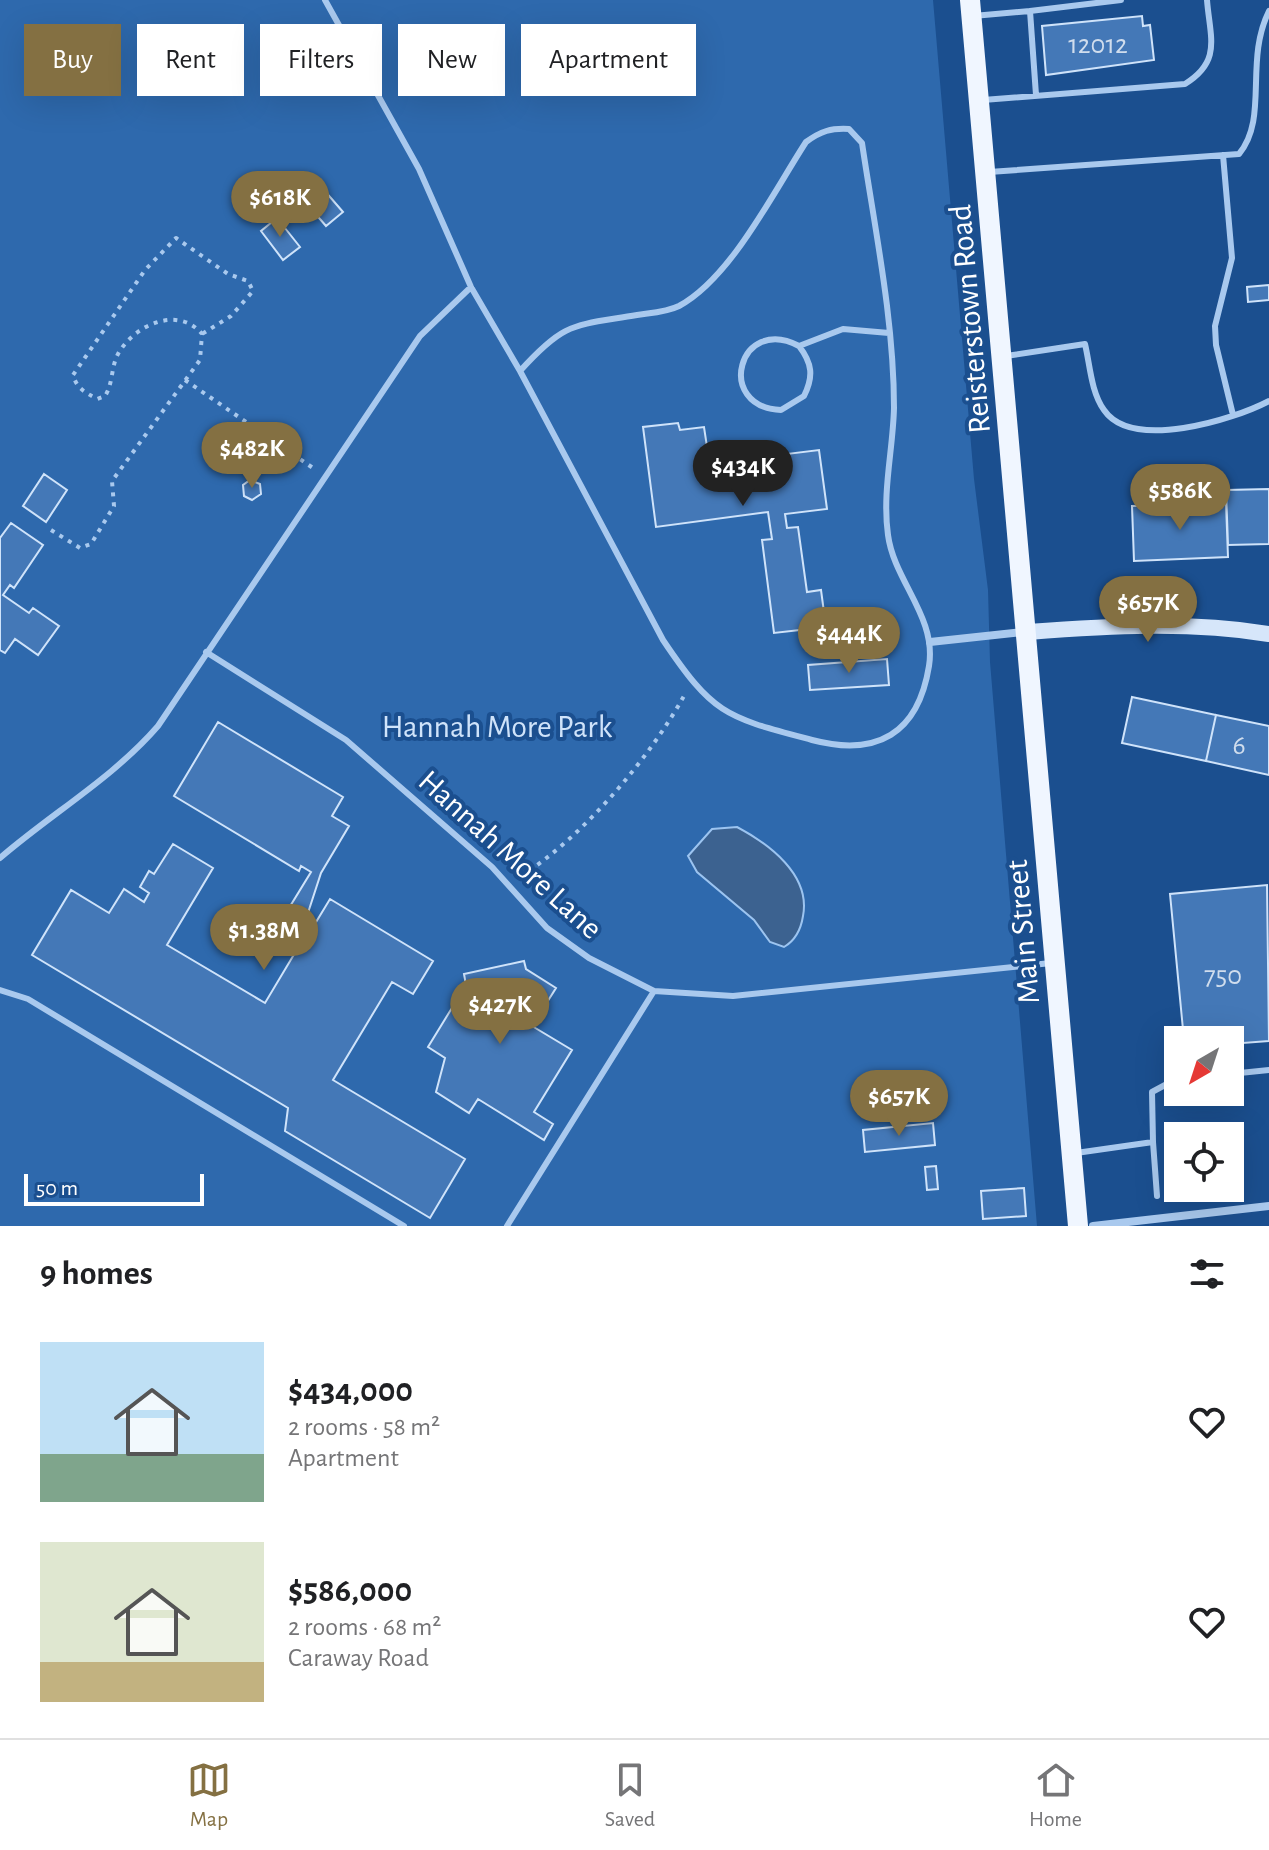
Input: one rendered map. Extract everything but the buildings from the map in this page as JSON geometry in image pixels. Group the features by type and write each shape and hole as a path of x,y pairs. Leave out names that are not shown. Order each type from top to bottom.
{"main road":[{"name":"Reisterstown Road","path":"971,8 1028,632"},
{"name":"Main Street","path":"1028,632 1078,1226"}],"street":[{"path":"930,642 1148,624 1223,626 1269,634"},
{"path":"1093,1226 1269,1206"}],"lane":[{"path":"325,0 419,169 471,287 520,371 663,640 691,681 720,710 746,722 834,746 880,743 897,731 913,712 929,666 930,642 888,536 887,489 894,408 889,333 862,143 849,129 833,128 818,133 806,142 739,244 714,277 693,296 677,307 573,326 555,334 520,371"},
{"path":"971,8 1030,11 1121,0"},
{"path":"979,101 1185,84 1208,66 1212,55 1207,0"},
{"path":"1030,11 1036,95"},
{"path":"986,173 1239,154 1253,133 1256,119 1254,64 1259,36 1269,11"},
{"path":"1223,155 1232,258 1215,326 1216,345 1233,415"},
{"path":"0,858 140,747 420,336 471,287"},
{"path":"799,346 812,371 804,396 795,405 781,410 756,404 747,395 741,379 745,356 763,341 775,338 799,346 843,329 889,333"},
{"path":"1003,356 1085,344 1097,396 1104,411 1116,422 1130,428 1189,428 1269,401"},
{"name":"Hannah More Lane","path":"206,652 346,740 449,828 547,928 589,958 654,991 733,996 1055,963"},
{"path":"0,990 28,999 404,1226"},
{"path":"507,1226 654,991"},
{"path":"1244,1073 1269,1070"},
{"path":"1157,1196 1152,1092 1164,1086"},
{"path":"1073,1153 1153,1142"}],"path":[{"path":"176,238 228,274 248,281 253,291 231,316 202,334 187,322 149,324 133,334 118,354 105,396 97,399 76,385 73,375 78,366 145,270 176,238"},
{"path":"51,530 80,548 91,544 114,506 112,481 200,360 202,334"},
{"path":"185,380 325,476"},
{"path":"508,885 546,860 595,812 673,716 691,681"}],"green space":[{"name":"Hannah More Park","path":"0,0 933,0 974,479 988,590 990,662 1037,1226 0,1226"}],"shaded area":[{"path":"737,827 762,842 785,862 801,887 804,901 801,925 795,938 784,947 770,942 754,920 697,872 688,856 712,829"}]}
